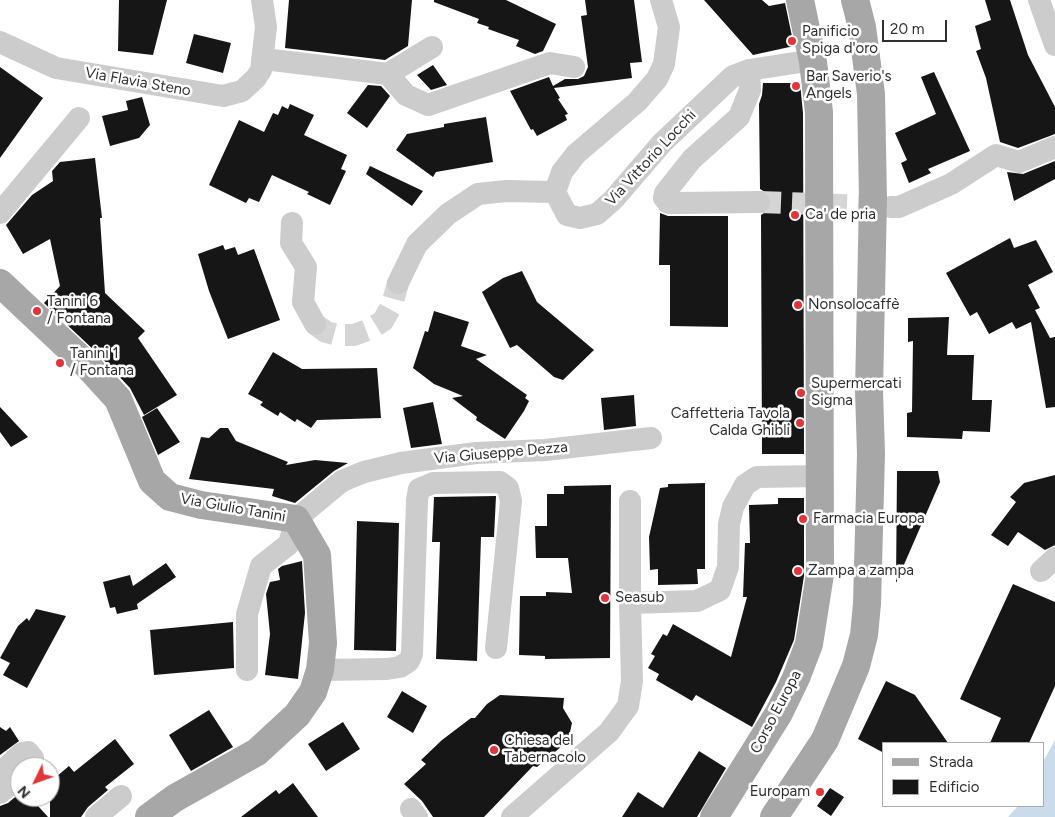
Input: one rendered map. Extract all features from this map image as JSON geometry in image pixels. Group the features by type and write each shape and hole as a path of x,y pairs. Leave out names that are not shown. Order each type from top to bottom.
{"main road":[{"name":"Corso Europa","path":"714,817 779,713 796,678 809,644 820,574 819,112 813,62 800,0"},
{"path":"774,817 825,740 856,666 864,635 871,454 869,391 874,199 871,94 862,27 855,0"},
{"name":"Via Giulio Tanini","path":"0,283 86,364 118,399 152,481 170,497 201,505 296,519 317,554 323,642 320,670 312,692 297,715 257,752 175,798 149,817"}],"street":[{"name":"Via Flavia Steno","path":"0,42 56,68 223,96 242,91 249,86 256,78 264,59 266,27 262,0"},
{"path":"398,284 417,244 448,214 478,194 506,191 555,192 562,172 576,154 637,102 657,79 664,64 669,28 661,0"},
{"path":"1038,0 1055,45"},
{"path":"264,59 388,74 432,47"},
{"name":"Via Vittorio Locchi","path":"555,192 567,215 580,218 597,214 614,200 662,143 733,76 749,70 807,61 813,62"},
{"path":"388,74 406,95 428,105 550,64 574,67"},
{"name":"Via Vittorio Locchi","path":"749,70 750,90 739,117 692,159 665,193 664,198 668,203 759,202"},
{"path":"0,213 79,118"},
{"path":"895,207 951,184 996,155 1019,162 1055,147"},
{"path":"292,223 291,243 306,267 303,302 315,324"},
{"name":"Via Giuseppe Dezza","path":"296,519 342,481 364,472 401,463 476,453 553,450 651,438"},
{"path":"630,603 697,601 720,590 728,567 731,516 745,485 757,477 819,476"},
{"path":"320,670 387,669 400,667 409,661 412,654 417,500 419,490 433,483 500,482 508,488 511,500 496,648"},
{"path":"512,817 609,732 628,706 632,681 630,501"},
{"path":"247,670 247,614 262,566 288,544 296,519"},
{"path":"18,757 22,753 28,752 32,757"},
{"path":"0,773 10,764"},
{"path":"0,793 10,784"},
{"path":"96,817 121,796"}],"water":[{"path":"1055,740 1055,817 1008,817 1017,807 1045,807 1045,758"}],"building":[{"path":"119,0 167,0 153,55 118,51"},
{"path":"289,0 412,0 408,46 385,60 285,48"},
{"path":"434,0 506,0 556,24 543,51 535,54 516,46 519,40 488,29 489,27 477,23 479,19 434,2"},
{"path":"585,0 634,0 642,62 630,63 632,78 554,88 560,98 558,99 568,114 565,115 567,120 537,136 533,129 531,130 510,91 549,77 553,86 565,79 578,79 584,76 588,67 581,16 587,15"},
{"path":"704,0 762,0 769,6 785,3 794,46 753,55"},
{"path":"985,0 1010,0 1028,55 1055,107 1055,134 1018,148 1000,142 986,78 976,51 981,49 975,26 991,20"},
{"path":"194,34 231,43 223,73 186,63"},
{"path":"433,65 447,85 431,90 417,75"},
{"path":"0,67 43,98 0,158"},
{"path":"934,72 970,151 928,169 931,173 909,183 901,163 907,160 895,133 936,114 921,77"},
{"path":"763,83 800,83 803,113 804,454 762,454 761,215 770,209 772,202 770,195 760,189 759,104"},
{"path":"368,85 381,86 390,96 367,128 347,113"},
{"path":"142,97 150,125 139,138 110,146 102,116 128,110 126,101"},
{"path":"290,104 314,115 304,135 347,155 341,169 346,171 330,205 307,194 309,192 272,175 259,202 249,198 246,203 209,185 239,120 264,132 273,113 278,115 282,106 288,109"},
{"path":"486,117 493,162 436,172 433,177 396,150 407,134 444,127 444,124"},
{"path":"95,158 102,218 100,218 105,293 145,331 138,338 177,395 144,415 130,388 97,353 44,303 60,286 50,239 23,254 6,225 32,195 53,181 52,171 60,162"},
{"path":"1055,161 1055,179 1014,201 1007,172 1023,174"},
{"path":"370,166 423,191 412,206 366,174"},
{"path":"660,213 668,216 728,216 728,327 670,326 670,265 659,265"},
{"path":"1010,238 1014,248 1036,240 1053,272 1028,285 1040,308 1035,310 1050,338 1055,337 1055,407 1046,408 1031,322 1016,329 1012,322 989,334 977,312 970,316 946,273"},
{"path":"223,245 225,250 235,247 238,255 254,249 280,320 228,339 209,291 198,254"},
{"path":"522,271 537,302 594,350 563,380 554,377 517,345 510,348 482,292 503,278"},
{"path":"434,311 469,322 461,346 487,355 476,359 527,395 525,398 529,401 524,411 505,439 476,420 477,417 452,398 463,396 434,384 413,368 425,331 428,332"},
{"path":"949,317 947,355 974,355 972,400 992,400 990,432 963,431 962,439 907,437 907,413 912,412 913,341 908,342 908,318"},
{"path":"273,352 302,369 377,368 381,418 317,420 311,428 297,419 295,422 280,412 278,416 260,405 263,402 248,394"},
{"path":"634,395 636,426 604,430 601,398"},
{"path":"433,402 442,444 411,448 403,408"},
{"path":"0,407 28,437 11,447 0,432"},
{"path":"157,408 180,442 158,455 142,417"},
{"path":"220,428 228,428 236,441 288,462 286,465 315,460 348,463 334,471 295,503 272,496 274,489 189,479 201,437 209,438"},
{"path":"897,471 938,471 940,482 896,583"},
{"path":"1055,475 1055,545 1045,550 1018,532 1008,546 991,535 1016,502 1010,497 1024,483"},
{"path":"705,483 705,569 697,569 698,584 658,585 658,569 650,570 649,537 660,488 668,487 668,484"},
{"path":"611,485 610,658 545,659 545,656 519,655 520,596 546,596 546,592 572,593 568,558 536,558 535,526 547,526 547,494 564,494 564,486"},
{"path":"496,496 494,537 481,537 477,661 436,659 440,542 432,542 434,497"},
{"path":"778,498 804,498 804,576 794,640 776,682 752,727 696,695 692,701 656,680 659,674 648,668 655,656 651,654 663,634 667,636 673,624 731,657 747,597 743,597 745,543 750,543 749,505 778,504"},
{"path":"357,521 399,523 396,651 354,650"},
{"path":"302,561 305,613 298,679 265,675 270,634 266,594 270,582 280,580 278,569 282,566"},
{"path":"166,563 176,577 137,604 138,609 117,614 115,607 110,608 103,582 130,575 133,586"},
{"path":"1013,584 1055,602 1055,686 1029,742 990,742 1001,718 960,699"},
{"path":"36,609 66,616 27,688 3,675 10,663 0,658 18,626 27,618 29,621"},
{"path":"233,622 234,668 154,675 150,630"},
{"path":"886,681 915,695 947,742 882,742 882,752 858,739"},
{"path":"402,691 427,706 413,733 387,717"},
{"name":"Chiesa del Tabernacolo","path":"500,695 564,698 563,708 572,723 568,741 537,767 533,766 484,817 433,817 422,801 404,784 426,764 421,760 442,740 471,718 475,718 487,704"},
{"path":"209,710 233,747 191,771 169,735"},
{"path":"343,722 360,749 326,771 308,744"},
{"path":"0,727 6,731 10,727 19,741 0,755"},
{"path":"115,739 134,764 105,787 108,790 88,807 81,817 50,817 50,807 60,807 60,774 69,766 74,772"},
{"path":"699,751 726,768 697,817 622,817 638,792 663,808"},
{"path":"293,783 318,817 241,817 276,790 279,794"},
{"path":"830,788 844,797 831,816 817,806"},
{"path":"10,801 10,807 39,807 48,817 0,817 0,806"}],"tunnel":[{"path":"759,202 890,207"},
{"path":"315,324 326,332 337,335 354,335 370,329 383,321 392,305 398,283"}],"place":[{"name":"Panificio Spiga d'oro","path":"792,41"},
{"name":"Bar Saverio's Angels","path":"796,86"},
{"name":"Ca' de pria","path":"795,215"},
{"name":"Nonsolocaffè","path":"798,305"},
{"name":"Tanini 6 / Fontana","path":"37,311"},
{"name":"Tanini 1 / Fontana","path":"60,363"},
{"name":"Supermercati Sigma","path":"801,393"},
{"name":"Caffetteria Tavola Calda Ghibli","path":"800,423"},
{"name":"Farmacia Europa","path":"803,519"},
{"name":"Zampa a zampa","path":"798,571"},
{"name":"Seasub","path":"605,598"},
{"name":"Chiesa del Tabernacolo","path":"494,750"},
{"name":"Europam","path":"820,792"}]}
